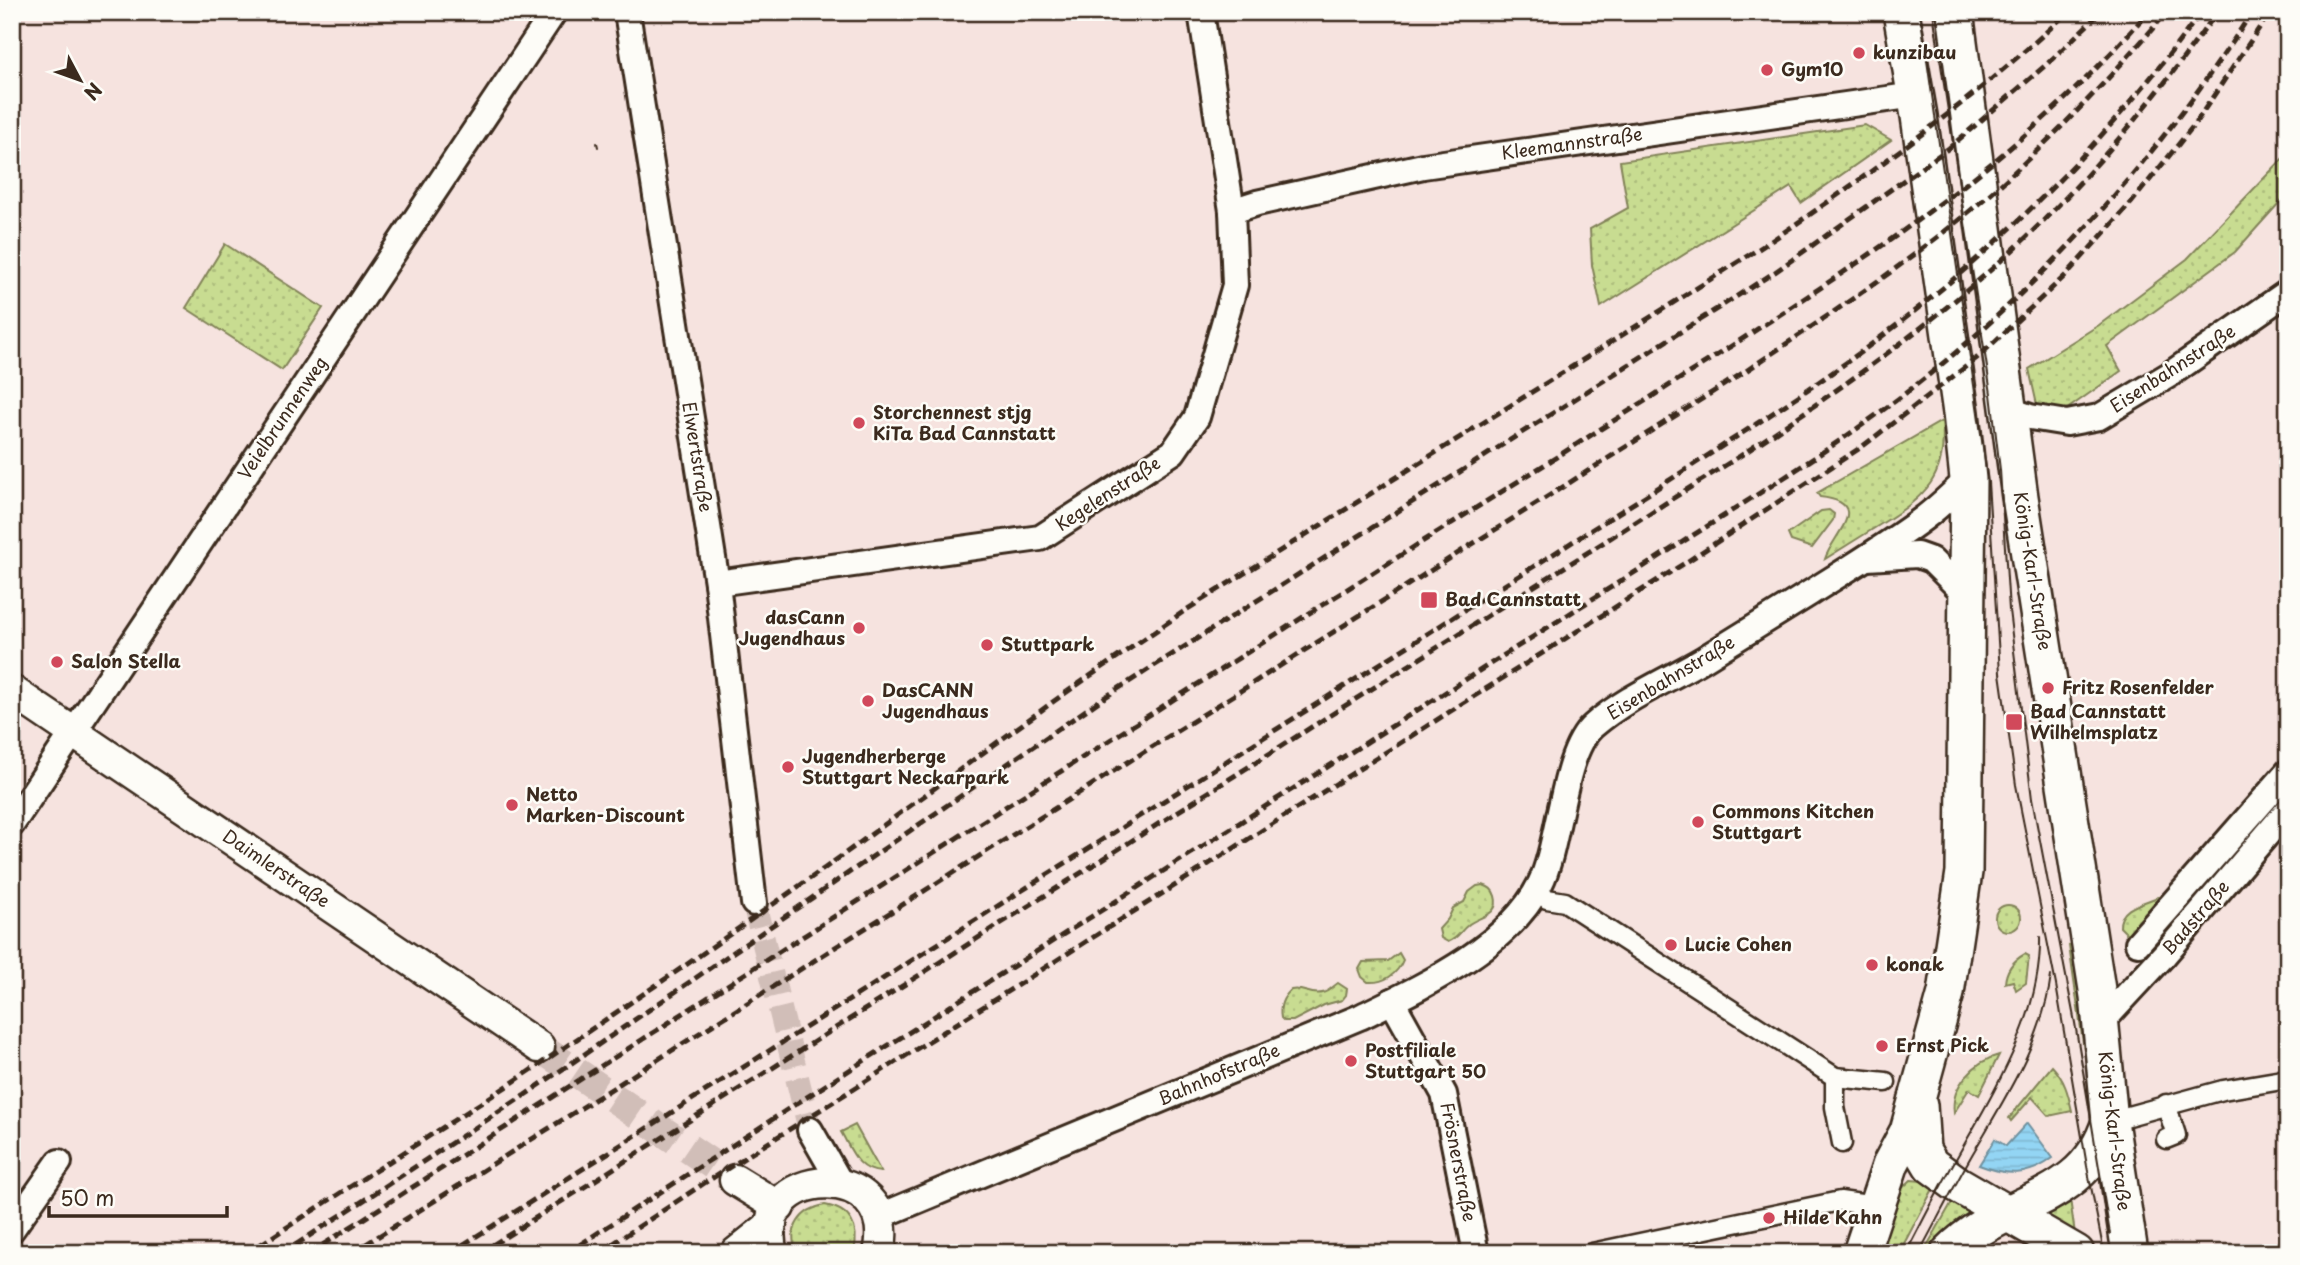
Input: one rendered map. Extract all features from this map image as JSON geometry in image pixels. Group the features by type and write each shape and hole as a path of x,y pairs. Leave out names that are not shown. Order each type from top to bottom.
{"main road":[{"path":"1861,1253 1891,1163 1908,1131 1902,1087 1946,993 1964,872 1968,479 1961,413 1901,12"},
{"name":"König-Karl-Straße","path":"1955,12 2020,497 2054,727 2083,890 2101,1023 2110,1121 2130,1253"},
{"path":"1902,1087 1922,1150 1931,1165 1957,1184 2076,1253"},
{"path":"1949,1253 1961,1241 2009,1213 2061,1188 2097,1154 2110,1121"}],"street":[{"name":"Veielbrunnenweg","path":"12,824 554,12"},
{"name":"Elwertstraße","path":"627,12 717,583 754,903"},
{"name":"Kegelenstraße","path":"717,583 1040,538 1173,452 1197,417 1235,285 1232,211 1201,12"},
{"name":"Kleemannstraße","path":"1232,211 1423,166 1915,95"},
{"name":"Eisenbahnstraße","path":"2010,410 2030,417 2067,423 2099,417 2169,375 2288,292"},
{"name":"Eisenbahnstraße","path":"1541,896 1541,882 1574,759 1582,739 1592,727 1614,710 1701,661 1866,558 1925,517 1968,479"},
{"name":"Eisenbahnstraße","path":"1866,558 1917,555 1931,560 1966,596"},
{"name":"Daimlerstraße","path":"12,691 539,1047"},
{"name":"Badstraße","path":"2138,943 2288,772"},
{"name":"Badstraße","path":"2101,1023 2165,954 2288,810"},
{"name":"Bahnhofstraße","path":"878,1217 1360,1017 1488,944 1541,896"},
{"path":"1541,896 1565,902 1835,1077 1902,1087"},
{"name":"Frösnerstraße","path":"1392,1001 1444,1094 1476,1253"},
{"path":"1835,1077 1842,1110 1842,1143"},
{"path":"2110,1121 2223,1090 2288,1080"},
{"path":"2166,1104 2171,1140"},
{"path":"810,1130 841,1184"},
{"path":"12,1229 59,1162"},
{"path":"736,1180 774,1228"},
{"path":"736,1253 774,1228 793,1192 813,1183 827,1181 857,1191 870,1202 882,1233 879,1253"},
{"path":"1592,1253 1840,1201 1875,1206"}],"green space":[{"path":"1865,125 1891,140 1801,203 1791,187 1601,307 1592,265 1590,229 1628,208 1620,161"},
{"path":"2288,153 2288,193 2235,252 2107,346 2121,371 2063,412 2037,405 2029,369 2099,325 2187,259"},
{"path":"225,244 323,308 282,370 186,308"},
{"path":"1942,421 1941,457 1931,483 1922,494 1897,514 1825,559 1847,513 1845,506 1836,500 1820,497 1817,493"},
{"path":"1829,510 1834,514 1833,520 1812,548 1791,541 1788,534 1821,511"},
{"path":"1483,885 1495,896 1496,903 1492,912 1472,922 1452,940 1448,942 1441,938 1439,929 1453,908 1464,902 1469,892"},
{"path":"2160,896 2128,935 2120,927 2128,910"},
{"path":"2008,905 2018,908 2021,918 2018,928 2008,931 1998,928 1995,918 1998,908"},
{"path":"2079,945 2092,1105 2069,946"},
{"path":"1399,953 1403,960 1389,977 1368,982 1362,977 1359,969 1363,962 1388,961"},
{"path":"2025,954 2029,956 2026,983 2016,990 2013,981 2005,983 2007,974 2017,959"},
{"path":"1338,983 1347,989 1342,1000 1324,1005 1293,1021 1284,1021 1281,1018 1282,1002 1291,990 1322,993"},
{"path":"1999,1055 1979,1095 1969,1089 1954,1113 1956,1093 1966,1076 1981,1063"},
{"path":"2052,1066 2065,1087 2072,1111 2049,1116 2032,1097 2011,1121 2009,1118"},
{"path":"855,1125 881,1172 867,1168 856,1159 841,1132"},
{"path":"1911,1180 1922,1181 1933,1189 1899,1253 1878,1253 1898,1192"},
{"path":"2070,1199 2076,1241 2038,1216"},
{"path":"1952,1202 1974,1214 1934,1253 1923,1253"},
{"path":"825,1205 841,1210 851,1220 856,1234 853,1253 797,1253 793,1236 798,1222 809,1211"}],"water":[{"path":"2027,1123 2053,1158 2035,1169 2017,1173 1979,1165 1995,1139 2006,1146"}],"tunnel":[{"path":"754,903 810,1130"},
{"path":"539,1047 735,1180"}],"tram line":[{"path":"1920,12 1988,482 2000,673 2016,785 2056,985 2104,1253"},
{"path":"1933,12 1991,394 2000,470 2009,610 2032,799 2075,1023 2110,1234"},
{"path":"597,143 598,147"},
{"path":"1906,1253 1993,1092 2021,1032 2032,1001 2040,937"},
{"path":"1919,1253 2021,1068 2040,1023 2051,976"}],"railway":[{"path":"247,1253 512,1083 686,965 825,868 1061,696 1183,612 1768,243 1923,134 1997,75 2068,12"},
{"path":"283,1253 525,1095 1102,699 1775,272 1949,148 2047,64 2101,12"},
{"path":"310,1253 1838,276 1894,238 2000,156 2101,64 2148,12"},
{"path":"352,1253 1746,371 1844,305 1940,235 2000,185 2086,101 2167,12"},
{"path":"450,1253 1659,487 1851,359 1952,280 2030,210 2103,134 2170,54 2201,12"},
{"path":"480,1253 1740,456 1858,375 1934,318 2041,223 2134,121 2217,12"},
{"path":"567,1253 799,1102 1785,477 1880,412 1961,348 2008,306 2097,215 2178,117 2252,12"},
{"path":"599,1253 703,1184 1688,561 1863,446 1977,358 2066,275 2132,202 2194,125 2270,12"}],"place":[{"name":"kunzibau","path":"1859,53"},
{"name":"Gym10","path":"1767,70"},
{"name":"Storchennest stjg KiTa Bad Cannstatt","path":"859,423"},
{"name":"Bad Cannstatt","path":"1429,600"},
{"name":"dasCann Jugendhaus","path":"859,628"},
{"name":"Stuttpark","path":"987,645"},
{"name":"Salon Stella","path":"57,662"},
{"name":"Fritz Rosenfelder","path":"2048,688"},
{"name":"DasCANN Jugendhaus","path":"868,701"},
{"name":"Bad Cannstatt Wilhelmsplatz","path":"2014,722"},
{"name":"Jugendherberge Stuttgart Neckarpark","path":"788,767"},
{"name":"Netto Marken-Discount","path":"512,805"},
{"name":"Commons Kitchen Stuttgart","path":"1698,822"},
{"name":"Lucie Cohen","path":"1671,945"},
{"name":"konak","path":"1872,965"},
{"name":"Ernst Pick","path":"1882,1046"},
{"name":"Postfiliale Stuttgart 50","path":"1351,1061"},
{"name":"Hilde Kahn","path":"1769,1218"}]}
